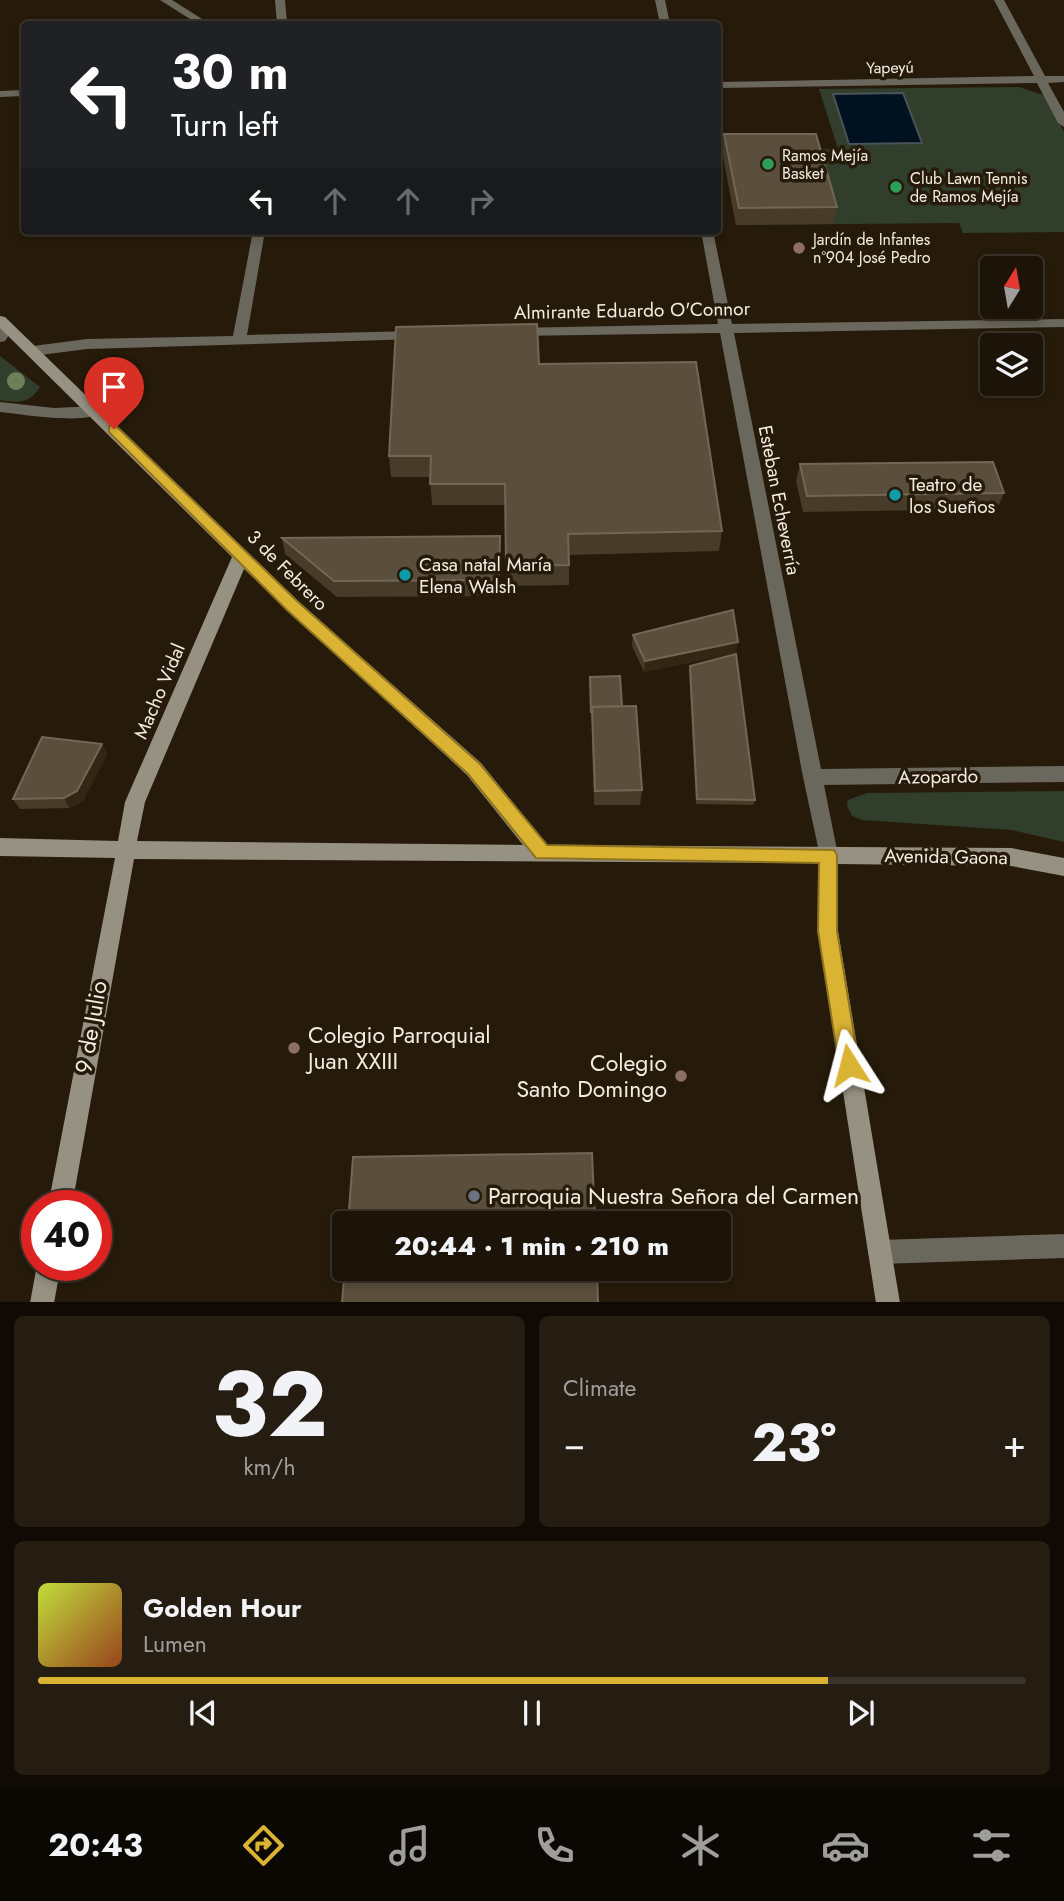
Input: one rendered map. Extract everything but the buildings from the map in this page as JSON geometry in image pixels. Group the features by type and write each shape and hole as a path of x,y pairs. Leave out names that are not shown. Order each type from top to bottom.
{"main road":[{"name":"3 de Febrero","path":"2,329 33,351 292,606 474,769 542,853"},
{"name":"Macho Vidal","path":"124,849 135,802 242,554"},
{"name":"Avenida Gaona","path":"0,847 1011,857 1064,867"},
{"name":"9 de Julio","path":"63,1190 124,849"},
{"path":"828,855 828,931 888,1302"},
{"path":"42,1302 46,1281"}],"street":[{"path":"165,0 200,21"},
{"path":"280,0 282,21"},
{"path":"660,0 665,21"},
{"path":"999,0 1064,123"},
{"name":"Yapeyú","path":"721,85 1064,79"},
{"path":"0,93 21,93"},
{"path":"240,340 258,235"},
{"name":"Esteban Echeverría","path":"708,235 828,855"},
{"name":"Almirante Eduardo O'Connor","path":"503,333 1064,323"},
{"path":"33,351 87,344 433,335"},
{"path":"0,407 54,413 96,411"},
{"name":"Azopardo","path":"812,777 1064,774"},
{"path":"880,1252 1064,1247"}],"green space":[{"name":"Club Lawn Tennis de Ramos Mejía","path":"1019,87 1046,96 1064,132 1064,232 963,233 959,223 736,225 722,151 838,149 819,89"},
{"path":"0,356 40,387 32,397 18,402 0,400"},
{"path":"1064,791 1064,842 1012,830 862,820 852,816 847,806 848,800 867,793"}],"water":[{"path":"903,93 922,143 849,144 833,94"}],"place":[{"name":"Ramos Mejía Basket","path":"768,164"},
{"name":"Club Lawn Tennis de Ramos Mejía","path":"896,187"},
{"name":"Jardín de Infantes n°904 José Pedro","path":"799,248"},
{"name":"Teatro de los Sueños","path":"895,495"},
{"name":"Casa natal María Elena Walsh","path":"405,575"},
{"name":"Colegio Parroquial Juan XXIII","path":"294,1048"},
{"name":"Colegio Santo Domingo","path":"681,1076"},
{"name":"Parroquia Nuestra Señora del Carmen","path":"474,1196"}],"route":[{"path":"114,429 292,606 474,769 542,853 828,855 828,931 849,1065"}]}
